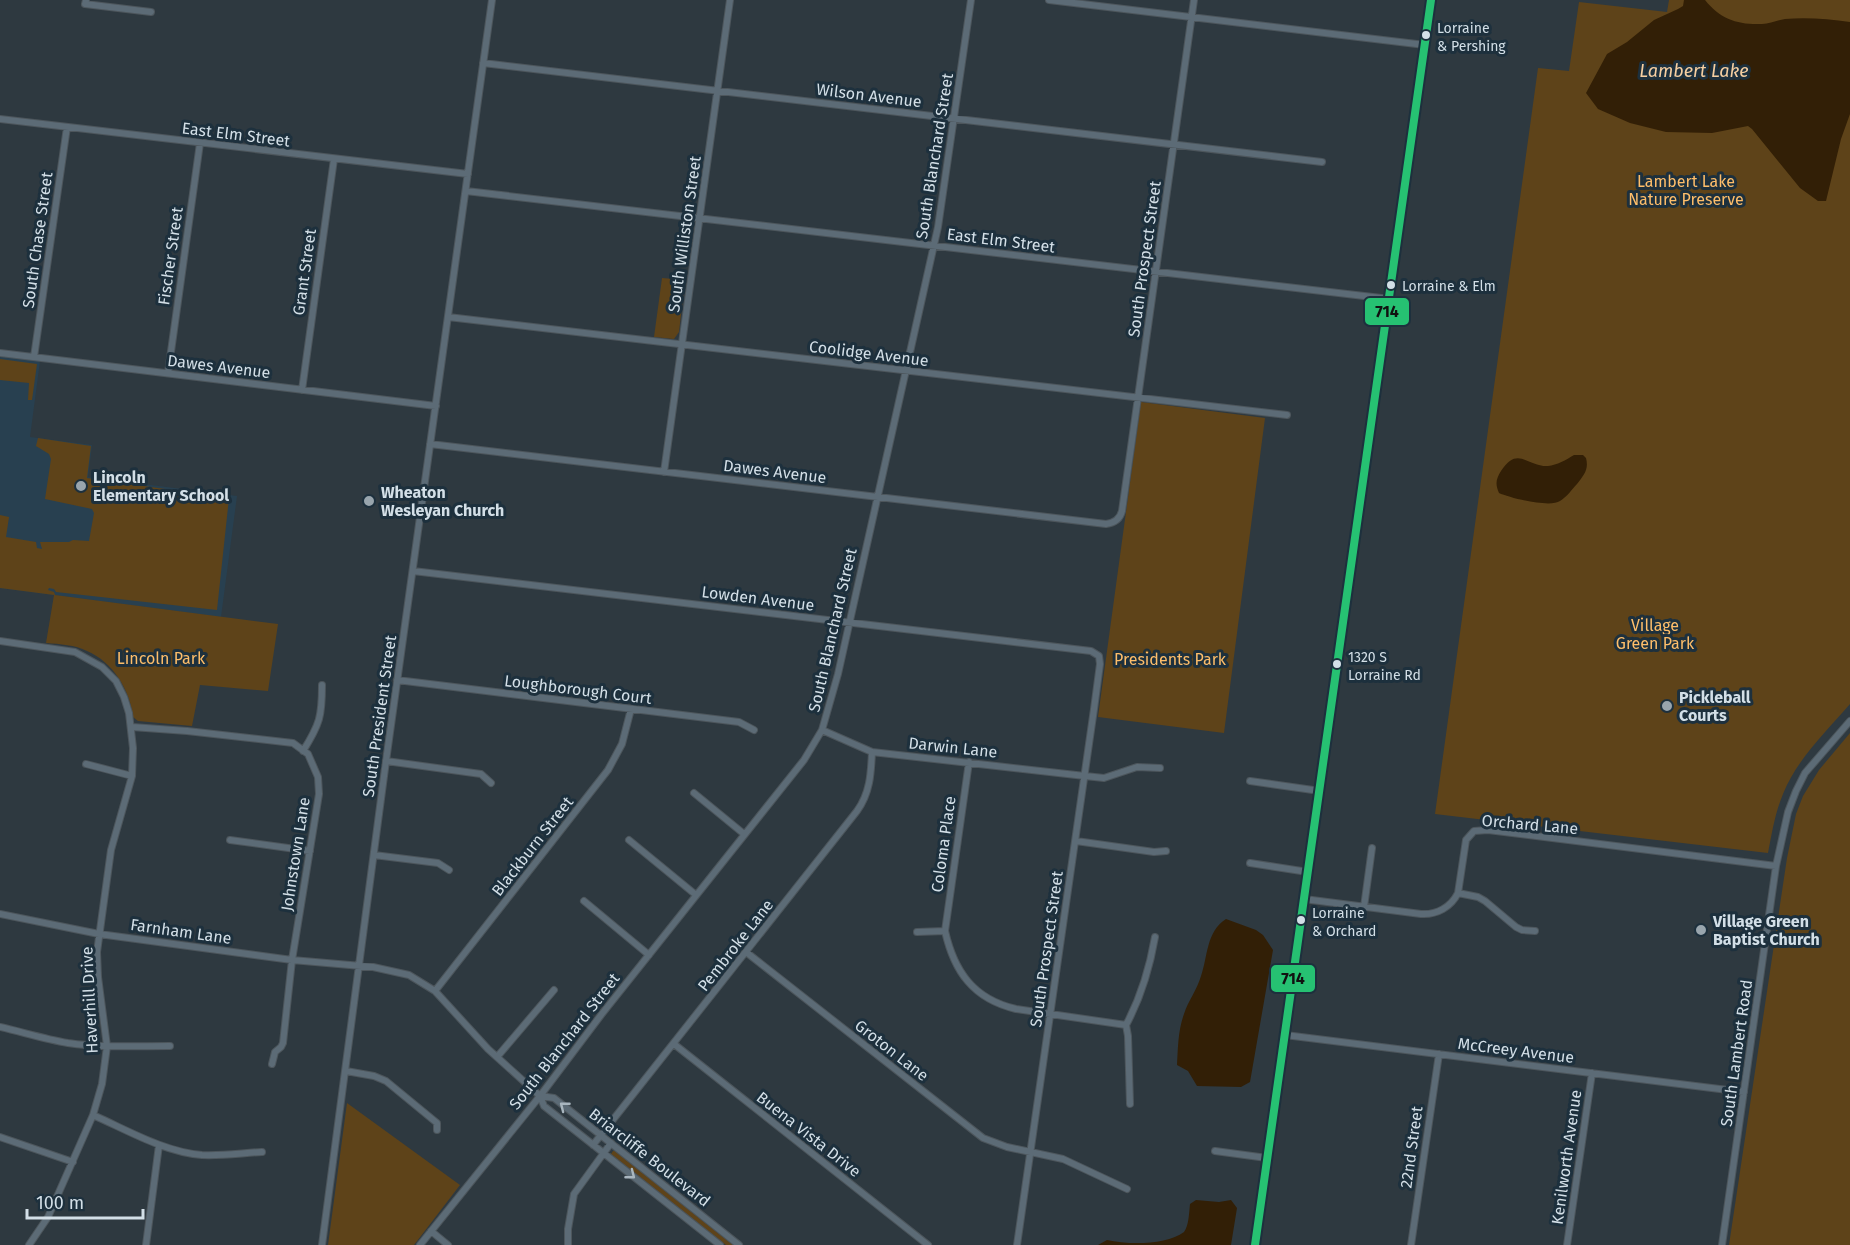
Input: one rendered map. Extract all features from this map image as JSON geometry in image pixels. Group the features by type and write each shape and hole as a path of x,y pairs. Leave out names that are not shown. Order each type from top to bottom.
{"street":[{"path":"86,0 85,4 152,12"},
{"path":"468,174 492,0"},
{"name":"South Williston Street","path":"664,472 730,0"},
{"name":"South Blanchard Street","path":"420,1245 804,760 822,730 832,698 934,245 971,0"},
{"path":"1049,0 1425,45"},
{"name":"South Prospect Street","path":"1116,520 1122,511 1194,0"},
{"path":"1255,1245 1431,0"},
{"name":"Wilson Avenue","path":"483,63 1322,162"},
{"name":"East Elm Street","path":"0,119 468,174"},
{"name":"South Chase Street","path":"34,357 67,127"},
{"name":"Fischer Street","path":"168,373 200,143"},
{"name":"Grant Street","path":"302,390 334,159"},
{"name":"South President Street","path":"322,1245 386,761 468,174"},
{"name":"East Elm Street","path":"466,190 1389,299"},
{"name":"Coolidge Avenue","path":"448,317 1287,415"},
{"name":"Dawes Avenue","path":"0,353 436,406"},
{"name":"Dawes Avenue","path":"430,444 1106,524 1116,520"},
{"name":"Lowden Avenue","path":"413,572 1091,651 1099,656"},
{"name":"Haverhill Drive","path":"0,641 75,652 93,660 116,681 124,697 132,727 132,776 111,850 99,934 98,977 107,1046 102,1084 93,1115 73,1162 48,1217 29,1245"},
{"name":"South Prospect Street","path":"1017,1245 1076,841 1100,664 1099,656"},
{"name":"Loughborough Court","path":"398,680 740,722 754,730"},
{"path":"132,727 187,730 293,743 303,751 317,730 322,711 322,685"},
{"name":"Blackburn Street","path":"435,991 608,770 622,744 631,709"},
{"name":"South Lambert Road","path":"1722,1245 1776,866 1788,812 1805,773 1850,721"},
{"name":"Darwin Lane","path":"822,730 872,752 1085,776 1104,778 1137,768 1160,768"},
{"name":"Johnstown Lane","path":"272,1064 275,1052 283,1044 292,960 319,794 318,777 308,754 303,751"},
{"name":"Pembroke Lane","path":"593,1144 863,804 869,788 872,752"},
{"path":"386,761 481,774 491,783"},
{"name":"Coloma Place","path":"969,762 945,931 957,966 966,981 978,991 1009,1007 1126,1025"},
{"path":"86,764 132,776"},
{"path":"1250,781 1320,791"},
{"path":"694,793 744,834"},
{"name":"Orchard Lane","path":"1458,893 1466,840 1474,831 1776,866"},
{"path":"230,840 310,851"},
{"path":"629,840 696,895"},
{"path":"1076,841 1154,852 1166,851"},
{"path":"1364,907 1372,848"},
{"path":"374,855 438,863 448,870"},
{"path":"1250,863 1308,872"},
{"path":"1304,899 1426,914 1448,907 1458,893 1478,897 1516,927 1534,931"},
{"path":"584,901 649,955"},
{"name":"Farnham Lane","path":"0,914 99,934 292,960 360,966"},
{"path":"917,932 945,931"},
{"path":"1130,1104 1126,1025 1153,952 1155,937"},
{"name":"Groton Lane","path":"746,952 972,1130 995,1143 1063,1159 1127,1189"},
{"name":"Briarcliffe Boulevard","path":"360,966 387,969 409,975 435,991 478,1040 540,1096 544,1106 720,1245"},
{"path":"497,1057 554,990"},
{"path":"0,1027 67,1042 107,1046 170,1046"},
{"name":"McCreey Avenue","path":"1285,1035 1744,1092"},
{"name":"Buena Vista Drive","path":"674,1044 928,1245"},
{"name":"22nd Street","path":"1411,1245 1439,1054"},
{"path":"346,1071 374,1076 386,1081 437,1123 437,1130"},
{"name":"Kenilworth Avenue","path":"1567,1245 1592,1073"},
{"name":"Briarcliffe Boulevard","path":"540,1096 554,1098 739,1245"},
{"path":"93,1115 159,1145 182,1152 201,1155 262,1152"},
{"path":"0,1137 73,1162"},
{"path":"568,1245 574,1194 611,1143"},
{"path":"146,1245 159,1145"},
{"path":"1215,1151 1267,1158"},
{"path":"431,1231 448,1245"}],"shaded area":[{"name":"Lincoln Elementary School","path":"0,356 40,361 30,437 92,445 88,477 237,496 221,617 0,588"}],"green space":[{"name":"Village Green Park","path":"1669,0 1850,0 1850,704 1813,746 1789,781 1778,808 1768,853 1435,814 1538,68 1569,71 1579,2 1667,12"},
{"path":"662,278 685,280 679,332 674,339 654,337"},
{"path":"0,359 37,364 32,400 28,400 29,383 0,380"},
{"name":"Presidents Park","path":"1141,402 1265,418 1224,733 1098,717"},
{"name":"Lincoln Park","path":"38,438 91,446 87,478 229,498 217,610 56,592 49,588 48,590 54,592 55,595 278,624 268,691 200,685 192,726 138,721 133,717 128,697 119,678 105,662 78,647 46,643 54,595 0,588 0,515 9,517 6,537 36,542 37,548 42,549 40,542 89,541 94,513 92,509 45,499 51,459 49,454 36,446"},
{"path":"1850,733 1850,1245 1729,1245 1787,858 1796,814 1803,796 1819,770"},
{"path":"347,1103 460,1185 414,1245 328,1245"},
{"path":"613,1151 733,1245 726,1245 611,1154"}],"water":[{"name":"Lambert Lake","path":"1684,0 1705,0 1717,12 1737,22 1765,24 1801,18 1850,22 1850,114 1841,139 1826,201 1818,201 1800,188 1748,126 1712,133 1666,132 1630,123 1598,109 1586,93 1607,54 1627,42 1654,20 1683,6"},
{"path":"1574,455 1583,455 1586,458 1586,469 1577,484 1560,501 1539,503 1499,493 1498,477 1507,463 1513,459 1523,459 1548,466"},
{"path":"1226,919 1256,930 1263,935 1273,950 1250,1082 1241,1087 1197,1086 1188,1071 1177,1065 1181,1026 1199,981 1211,937 1219,924"},
{"path":"1196,1200 1219,1202 1231,1200 1237,1208 1231,1245 1098,1245 1107,1240 1147,1243 1177,1236 1186,1229 1190,1204"}],"transit line":[{"name":"714","path":"1255,1245 1431,0"}],"place":[{"name":"Lorraine & Pershing","path":"1426,35"},
{"name":"Lorraine & Elm","path":"1391,285"},
{"name":"Lincoln Elementary School","path":"81,486"},
{"name":"Wheaton Wesleyan Church","path":"369,501"},
{"name":"1320 S Lorraine Rd","path":"1337,664"},
{"name":"Pickleball Courts","path":"1667,706"},
{"name":"Lorraine & Orchard","path":"1301,920"},
{"name":"Village Green Baptist Church","path":"1701,930"}],"park label":[{"name":"Lambert Lake Nature Preserve","path":"1686,190"}]}
